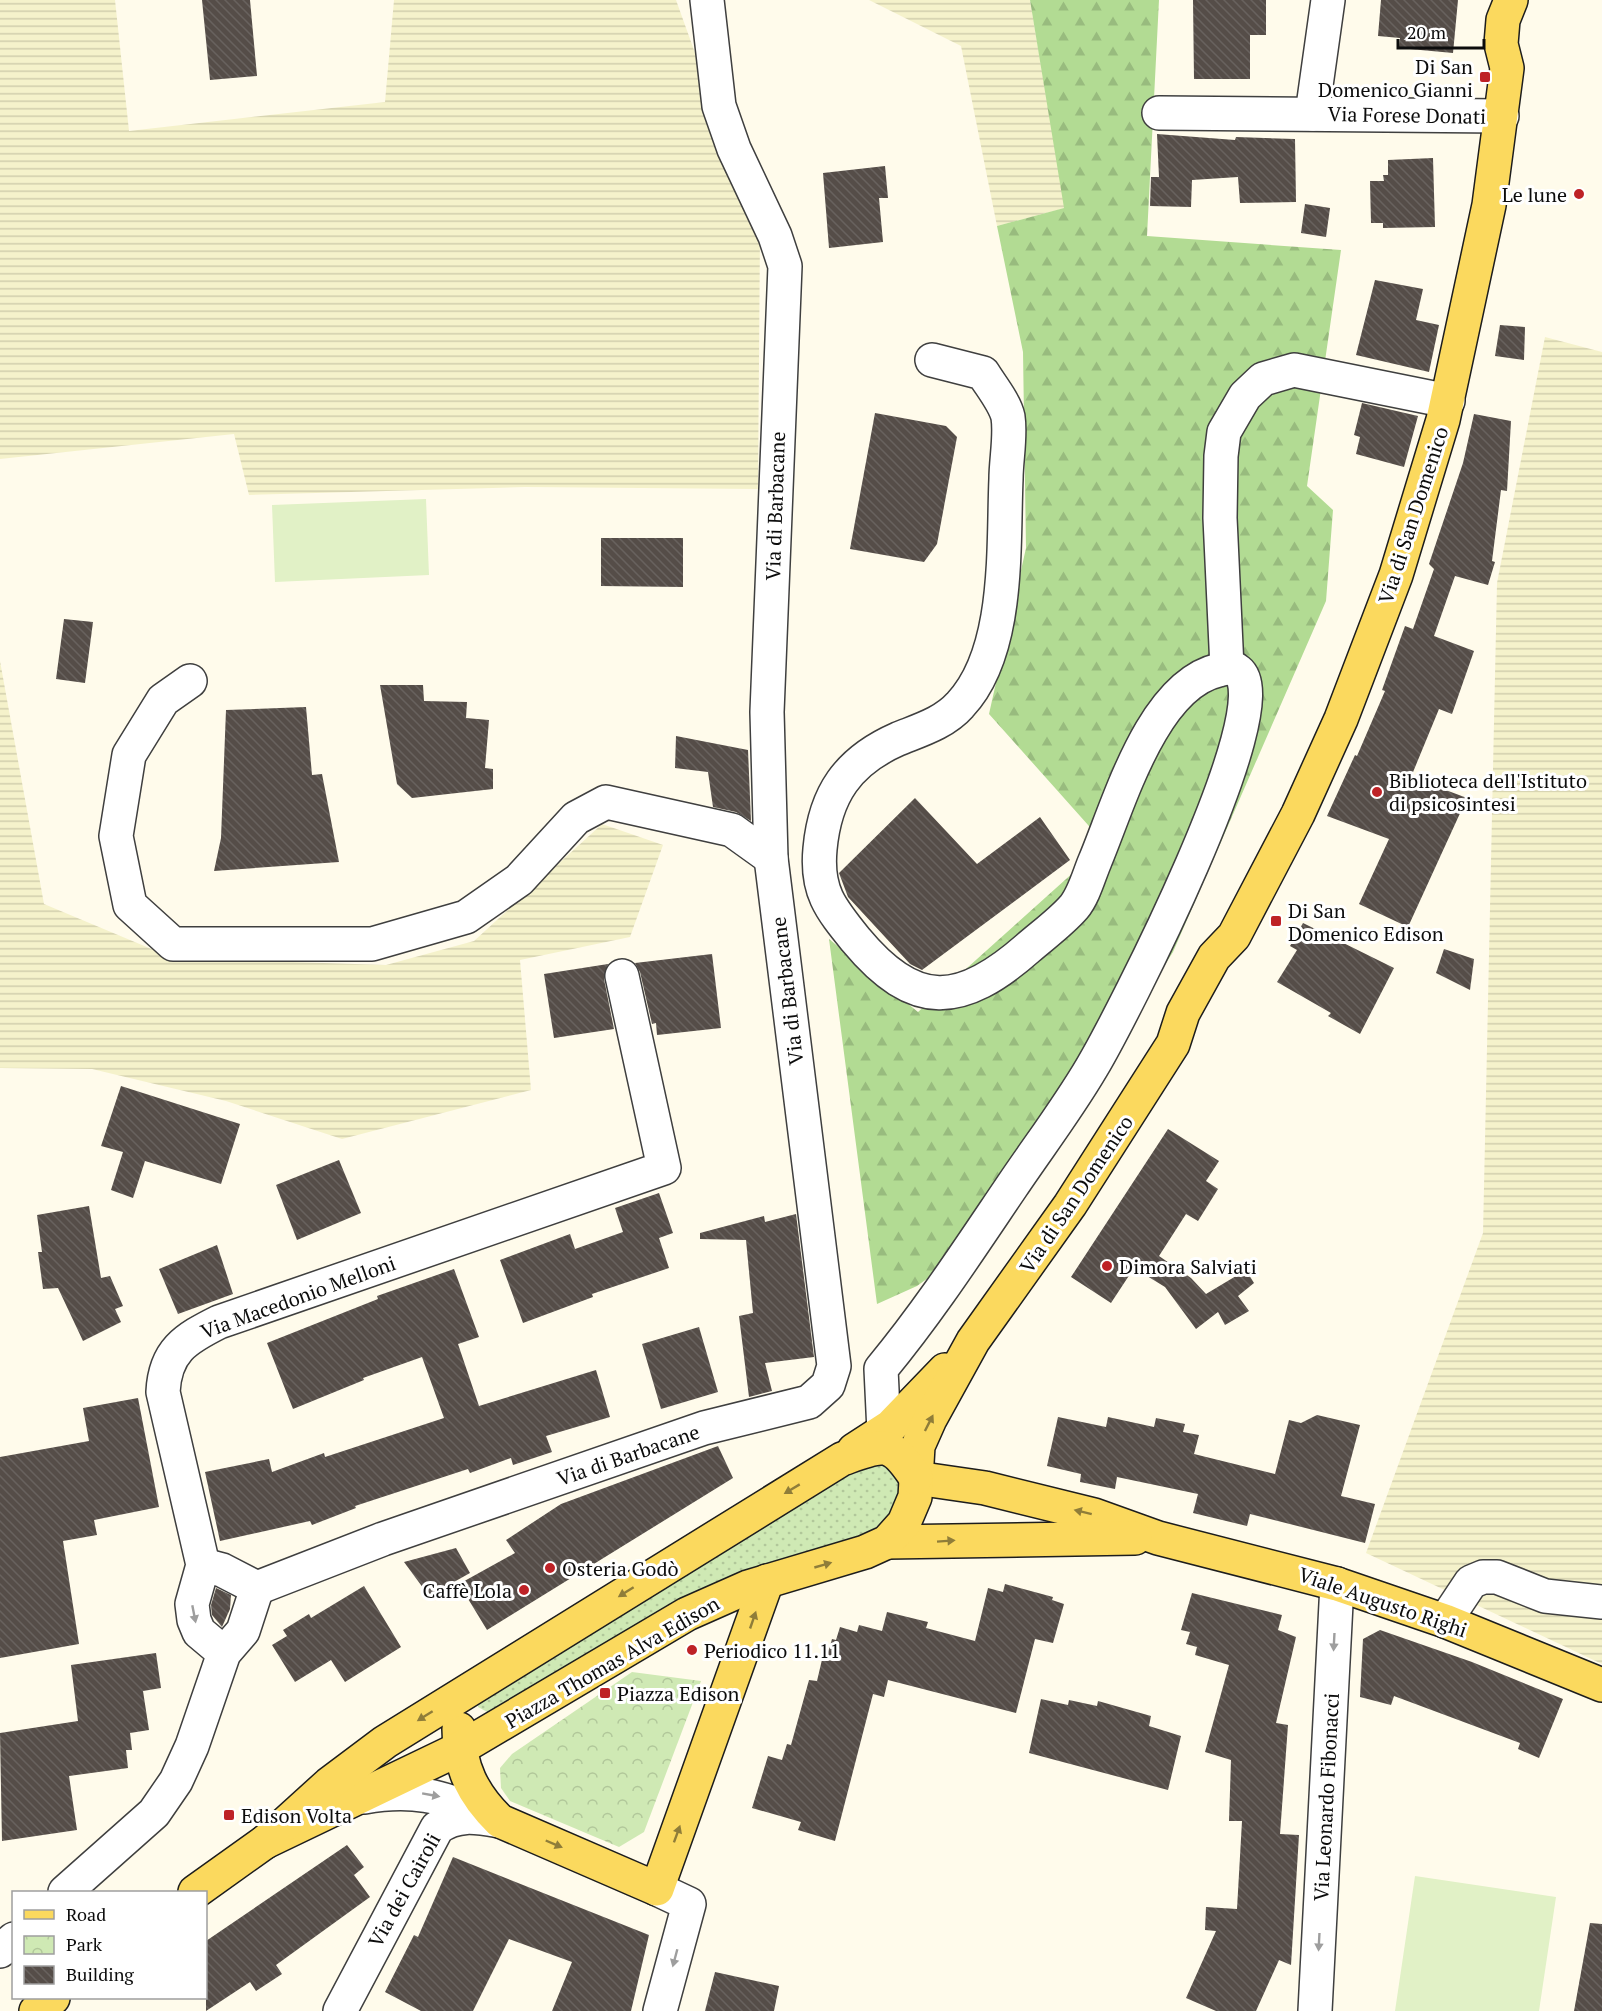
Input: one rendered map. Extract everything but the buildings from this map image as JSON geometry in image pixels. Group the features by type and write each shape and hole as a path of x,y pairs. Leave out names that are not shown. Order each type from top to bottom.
{"main road":[{"name":"Via di San Domenico","path":"916,1478 920,1439 973,1341 1070,1205 1173,1044 1183,1013 1214,957 1234,936 1298,814 1341,718 1399,564 1448,401 1489,206 1507,68 1519,48 1521,23 1513,0"},
{"name":"Via di San Domenico","path":"842,1459 884,1432 973,1341"},
{"path":"198,1891 345,1788 386,1742 842,1459 883,1448 900,1455 916,1478"},
{"name":"Viale Augusto Righi","path":"916,1478 985,1488 1071,1509 1112,1520 1158,1538 1337,1584 1445,1621 1602,1685"},
{"name":"Piazza Thomas Alva Edison","path":"345,1788 459,1749 658,1630 728,1595 767,1581 851,1557 887,1542 904,1523 911,1509 916,1478"},
{"name":"Viale Augusto Righi","path":"887,1542 1023,1538 1158,1538"},
{"path":"475,1685 461,1719 459,1749 475,1793 500,1821 657,1888 767,1581"},
{"path":"36,2011 52,1999"}],"street":[{"name":"Via di Barbacane","path":"257,1588 383,1539 704,1428 809,1402 828,1385 834,1366 771,858 767,712 785,266 775,236 734,149 719,106 707,0"},
{"name":"Via Forese Donati","path":"1312,114 1328,0"},
{"name":"Via Forese Donati","path":"1159,113 1502,116"},
{"path":"884,1432 881,1369 915,1328 1092,1067 1176,902 1230,772 1245,715 1246,697 1242,675 1237,669 1227,668 1208,673 1179,692 1150,731 1076,905 996,975 973,987 951,992 926,992 899,982 877,965 834,913 819,885 824,820 836,789 850,770 893,741 937,723 958,708 971,692 983,671 996,626 1002,572 1008,414 983,373 932,360"},
{"path":"1227,668 1220,518 1221,456 1224,432 1245,396 1263,380 1294,370 1448,401"},
{"path":"190,681 163,700 129,755 116,836 130,905 173,944 372,944 466,917 519,880 576,818 606,802 732,830 771,858"},
{"name":"Via Macedonio Melloni","path":"224,1653 199,1632 194,1620 192,1604 203,1565 163,1392 164,1376 176,1349 196,1333 219,1322 664,1168 622,976"},
{"path":"67,1891 154,1813 176,1781 192,1746 224,1653 243,1630 257,1588 222,1570 203,1565"},
{"path":"1445,1621 1471,1582 1483,1577 1497,1577 1545,1596 1602,1602"},
{"name":"Via Leonardo Fibonacci","path":"1315,2011 1337,1584"},
{"path":"345,1788 428,1794 450,1800 500,1821"},
{"name":"Via dei Cairoli","path":"340,2011 437,1828 445,1822 467,1817 500,1821"},
{"path":"657,1888 689,1904 660,2011"},
{"path":"0,1951 12,1941"}],"shaded area":[{"path":"0,0 115,0 129,131 385,102 394,0 676,0 760,234 758,489 525,487 249,495 234,434 0,459"},
{"path":"869,0 1030,0 1065,208 997,226 961,46"},
{"path":"1545,337 1602,352 1602,1664 1366,1553 1483,1233 1497,583"},
{"path":"0,661 44,904 173,958 386,965 474,941 602,824 663,845 630,937 520,960 531,1090 342,1139 226,1101 92,1069 0,1068"}],"green space":[{"path":"1030,0 1159,0 1147,236 1341,250 1307,486 1333,510 1326,601 1173,952 1001,1225 917,1286 877,1304 829,939 918,1012 1105,844 989,714 1026,548 1023,352 997,226 1064,208"},
{"path":"426,499 429,575 275,582 272,505"},
{"path":"881,1460 898,1476 901,1486 900,1496 890,1514 859,1539 491,1714 478,1707 478,1700 821,1485"},
{"path":"632,1672 701,1681 644,1832 619,1847 510,1801 501,1788 500,1768 512,1754"},
{"path":"1415,1876 1556,1897 1539,2011 1395,2011"}],"place":[{"name":"Di San Domenico Gianni","path":"1485,77"},
{"name":"Le lune","path":"1579,194"},
{"name":"Biblioteca dell'Istituto di psicosintesi","path":"1377,792"},
{"name":"Di San Domenico Edison","path":"1276,921"},
{"name":"Dimora Salviati","path":"1107,1266"},
{"name":"Osteria Godò","path":"550,1568"},
{"name":"Caffè Lola","path":"524,1590"},
{"name":"Periodico 11.11","path":"692,1650"},
{"name":"Piazza Edison","path":"605,1693"},
{"name":"Edison Volta","path":"229,1815"}]}
